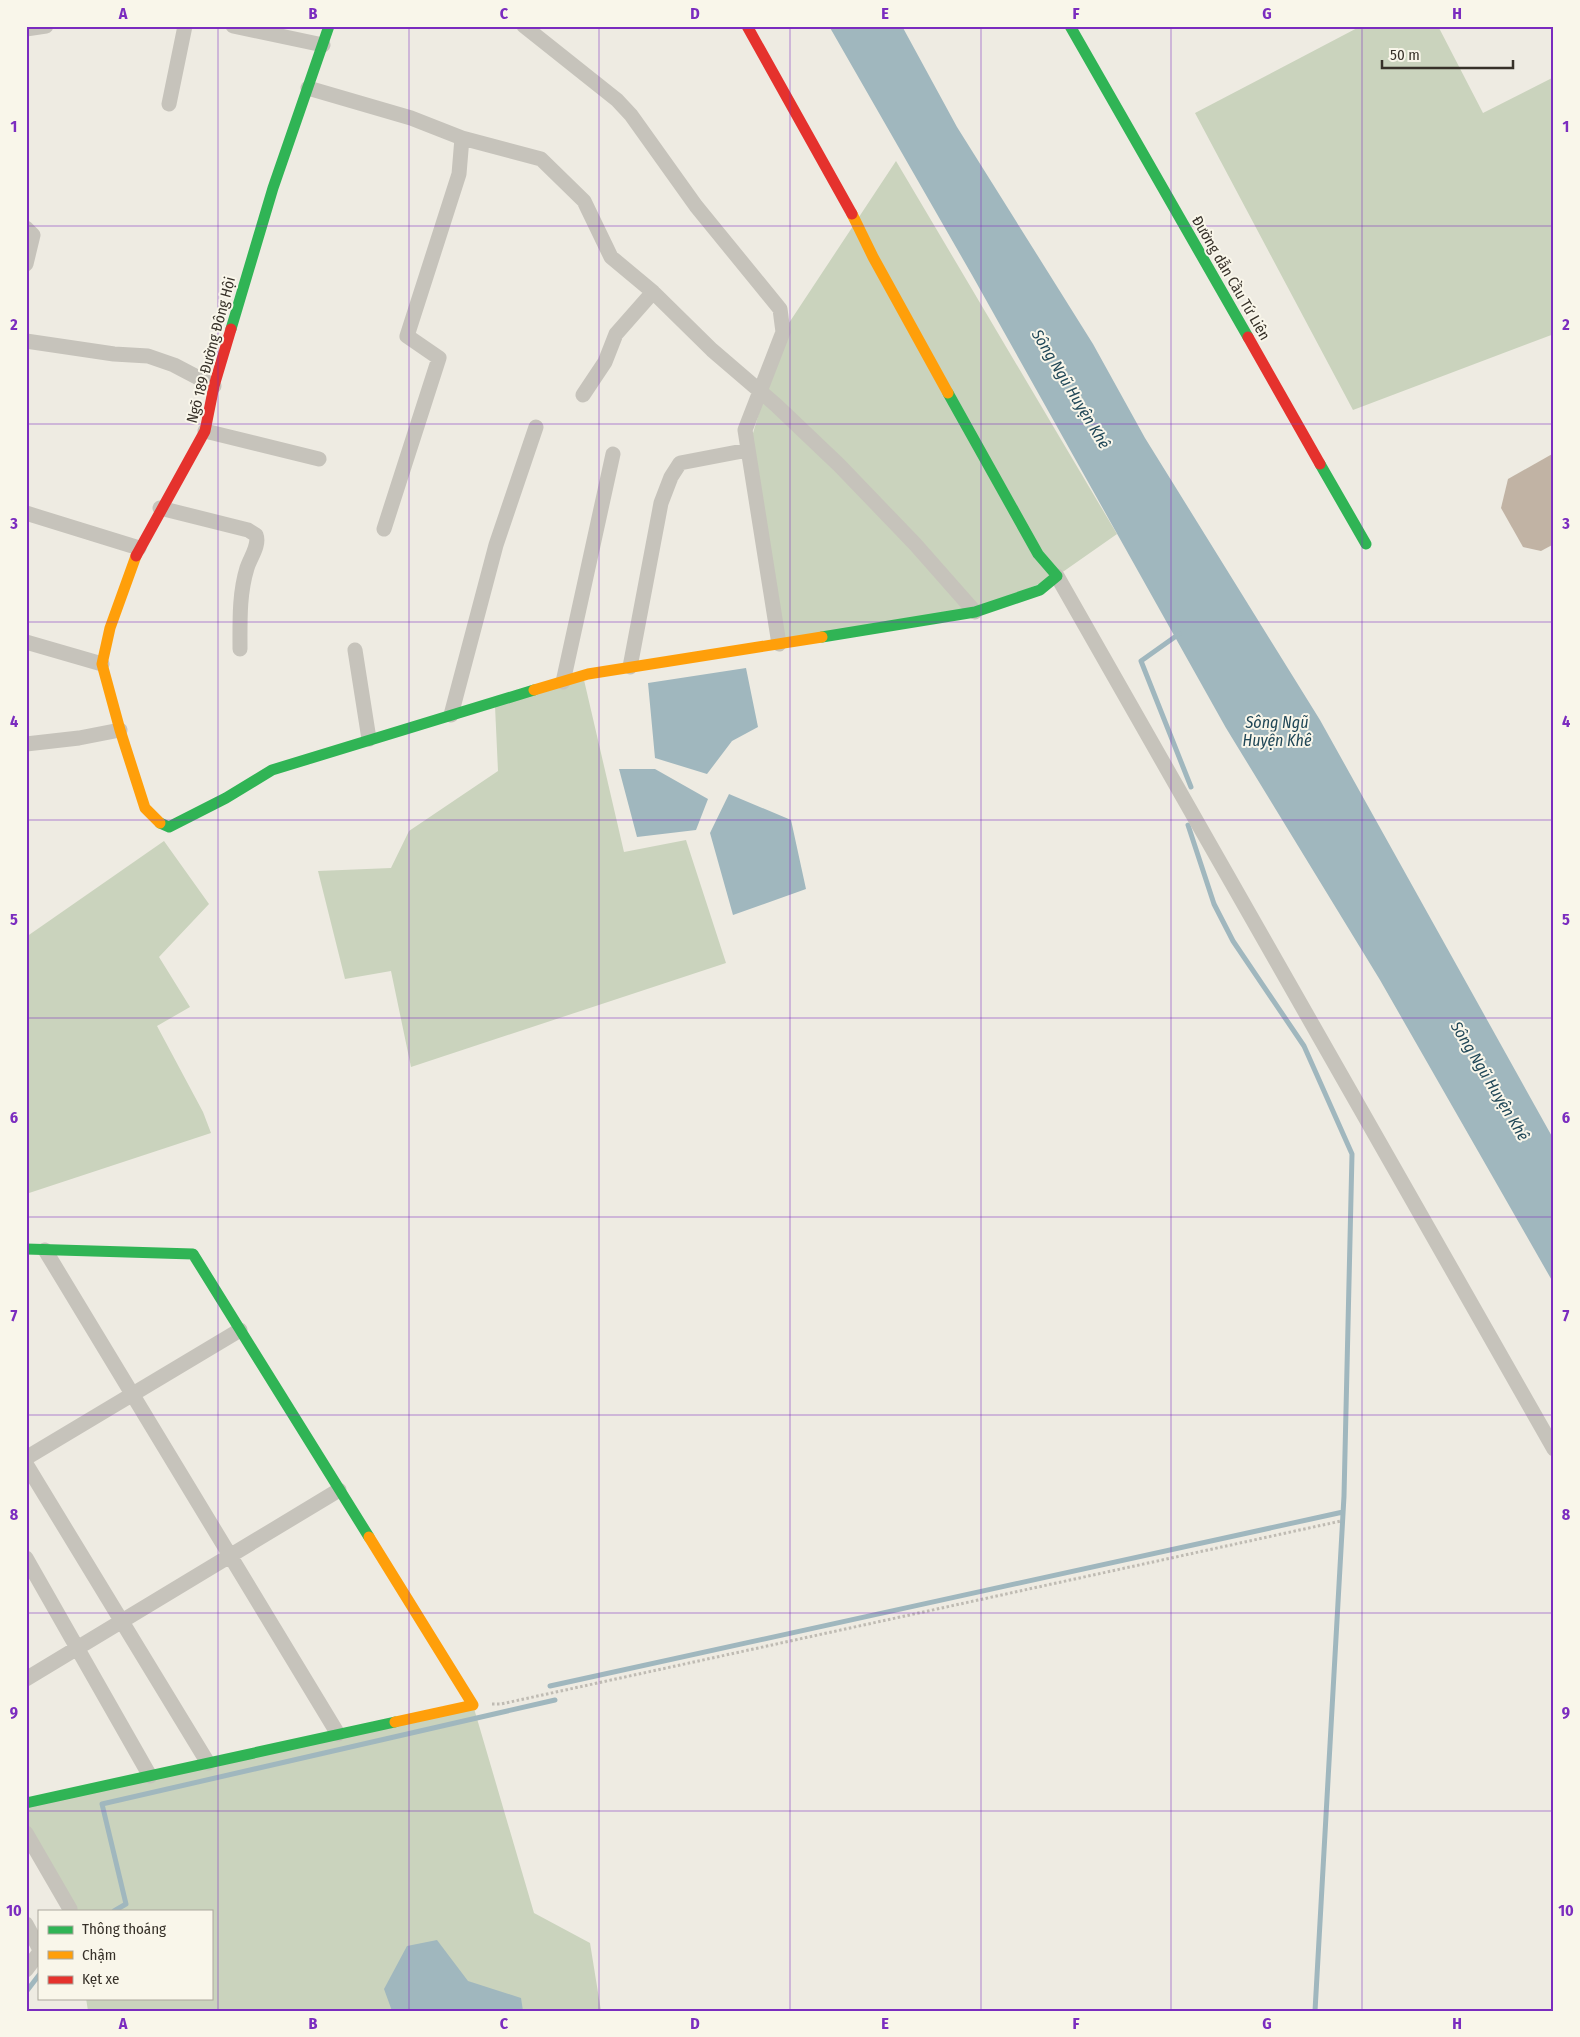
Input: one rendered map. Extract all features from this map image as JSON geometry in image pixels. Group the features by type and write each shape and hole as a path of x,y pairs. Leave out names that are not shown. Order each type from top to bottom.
{"street":[{"path":"26,29 46,26"},
{"path":"170,104 185,26"},
{"path":"233,26 323,45"},
{"name":"Ngõ 189 Đường Đông Hội","path":"329,26 273,188 214,386 206,431 160,508 139,548 110,628 102,664 120,730 145,808 152,820 160,825 169,827 226,798 272,770 588,674 975,612 1040,590 1057,576"},
{"path":"524,26 617,100 631,115 696,206 780,309 783,332 745,430 779,644"},
{"path":"746,26 851,212 873,257 1005,496 1038,554 1057,576 1554,1449"},
{"name":"Đường dẫn Cầu Tứ Liên","path":"1070,26 1366,544"},
{"path":"308,88 411,118 462,138 541,159 584,201 611,257 653,292 712,350 759,390 839,465 915,544 975,612"},
{"path":"384,529 439,358 407,336 459,174 462,138"},
{"path":"26,228 33,235 26,264"},
{"path":"583,395 605,362 616,334 653,292"},
{"path":"26,341 114,354 148,356 174,365 214,386"},
{"path":"451,715 496,545 536,427"},
{"path":"206,431 319,459"},
{"path":"630,667 662,503 671,477 680,463 748,450"},
{"path":"563,682 613,454"},
{"path":"160,508 248,530 256,535 257,543 247,568 240,606 240,649"},
{"path":"26,513 139,548"},
{"path":"26,642 102,664"},
{"path":"355,650 369,739"},
{"path":"26,744 79,738 120,730"},
{"path":"26,1249 193,1254 473,1705 26,1803"},
{"path":"45,1250 338,1734"},
{"path":"26,1458 240,1330"},
{"path":"26,1464 208,1763"},
{"path":"26,1679 340,1490"},
{"path":"26,1558 150,1776"},
{"path":"26,1833 70,1910"},
{"path":"26,1924 38,1946"},
{"path":"26,1970 38,1954"}],"path":[{"path":"473,1705 510,1702 1341,1521"}],"green space":[{"path":"1361,26 1438,26 1483,113 1554,77 1554,334 1353,410 1195,113"},
{"path":"896,161 1117,534 1057,576 975,612 779,644 748,450 783,332"},
{"path":"584,680 624,852 686,840 726,963 411,1067 391,971 345,979 318,871 391,868 409,831 498,771 495,706"},
{"path":"164,841 209,904 159,957 190,1007 157,1026 203,1112 211,1133 26,1194 26,937"},
{"path":"473,1705 534,1913 590,1943 601,2011 88,2011 86,2000 212,2000 212,1910 70,1910 26,1833 26,1803"}],"water":[{"name":"Sông Ngũ Huyện Khê","path":"829,26 902,26 957,127 1093,344 1145,438 1320,720 1554,1140 1554,1284 1380,980 1226,728 972,275"},
{"path":"746,668 758,727 732,741 707,774 655,758 648,683"},
{"path":"619,769 655,769 708,799 696,830 637,837"},
{"path":"729,794 791,820 806,889 733,915 710,833"},
{"path":"437,1940 468,1981 521,1998 523,2011 392,2011 384,1989 407,1946"}],"building":[{"path":"1554,453 1554,544 1541,551 1523,547 1501,508 1508,479"}],"waterway":[{"path":"1179,634 1141,661 1191,787"},
{"path":"1188,825 1214,904 1233,941 1304,1046 1352,1154 1344,1496 1315,2011"},
{"path":"550,1686 1343,1512"},
{"path":"116,1910 126,1904 102,1804 555,1700"},
{"path":"26,1992 38,1976"}],"traffic: fast":[{"path":"231,329 273,188 329,26"},
{"path":"1070,26 1248,337"},
{"path":"822,637 975,612 1040,590 1057,576 1038,554 948,393"},
{"path":"1320,464 1366,544"},
{"path":"160,823 169,827 226,798 272,770 534,690"},
{"path":"26,1249 193,1254 369,1537"},
{"path":"26,1803 395,1722"}],"traffic: slow":[{"path":"852,214 873,257 948,393"},
{"path":"136,556 110,628 102,664 120,730 145,808 160,823"},
{"path":"534,690 588,674 822,637"},
{"path":"369,1537 473,1705 395,1722"}],"traffic: jam":[{"path":"747,26 852,214"},
{"path":"136,556 205,431 214,386 231,329"},
{"path":"1248,337 1320,464"}]}
